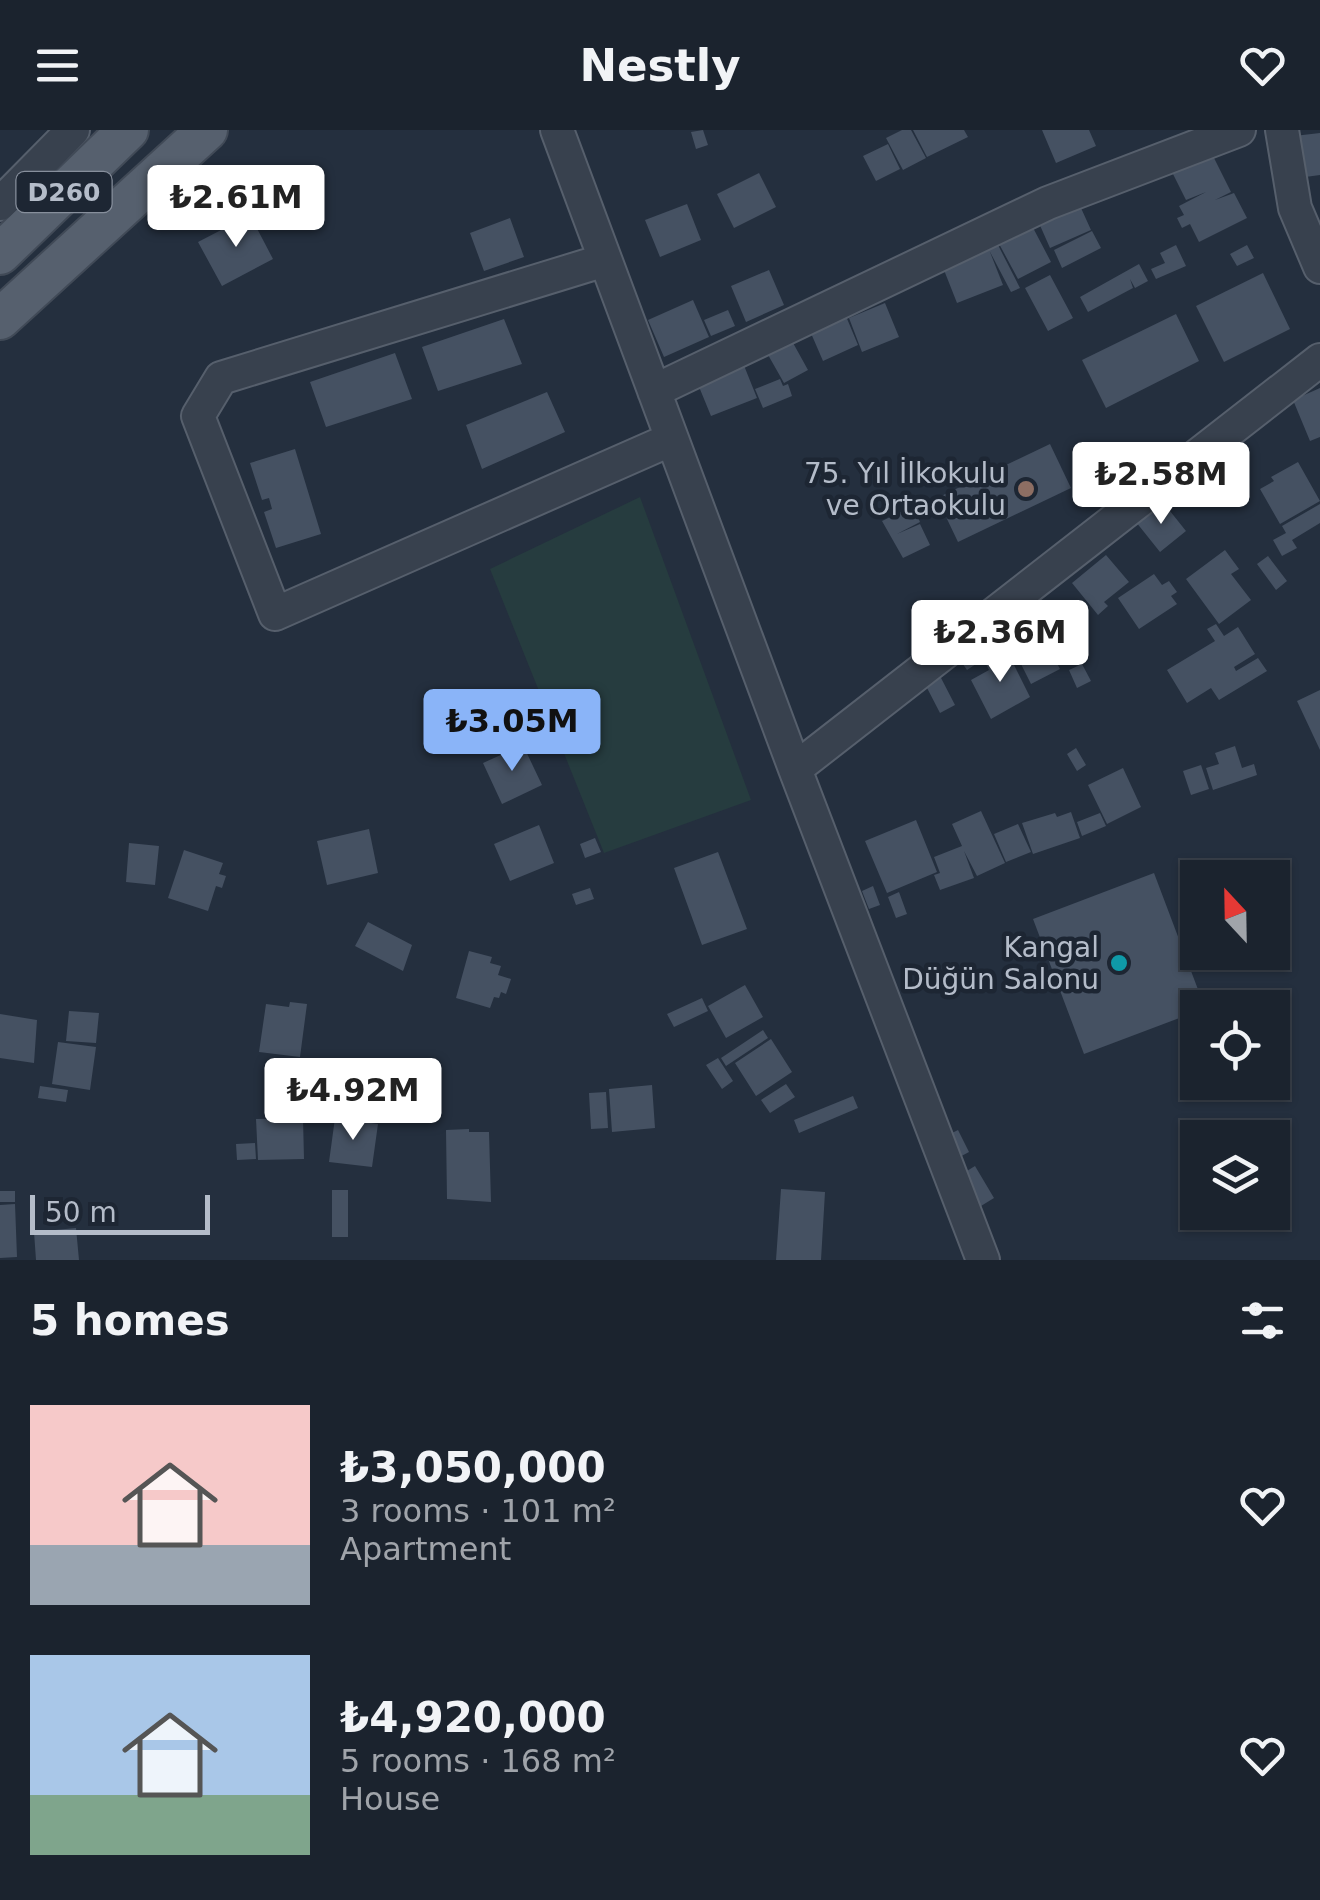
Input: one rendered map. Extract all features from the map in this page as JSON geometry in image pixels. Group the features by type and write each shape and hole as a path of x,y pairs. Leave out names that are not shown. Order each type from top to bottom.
{"main road":[{"name":"D260","path":"0,254 128,130"},
{"name":"D260","path":"0,319 207,130"}],"street":[{"path":"0,204 73,130"},
{"path":"557,130 794,769 983,1260"},
{"path":"654,391 1048,202 1238,130"},
{"path":"1282,130 1295,208 1320,266"},
{"path":"605,260 221,378 198,416 275,614 672,439"},
{"path":"794,769 1320,360"}],"green space":[{"path":"640,497 751,800 604,853 490,569"}],"building":[{"path":"703,130 708,145 696,149 691,132"},
{"path":"911,130 926,158 903,170 886,138"},
{"path":"913,130 964,130 968,137 927,157"},
{"path":"1042,130 1089,130 1096,146 1056,163"},
{"path":"1320,133 1320,175 1298,178 1294,136"},
{"path":"888,144 900,169 876,181 863,156"},
{"path":"1208,146 1231,192 1215,200 1234,193 1247,218 1199,242 1190,224 1182,228 1177,218 1184,215 1179,206 1206,192 1186,200 1169,166"},
{"path":"759,173 776,207 734,228 717,194"},
{"path":"1094,202 1081,208 1091,230 1050,248 1035,214"},
{"path":"687,204 701,240 660,257 645,220"},
{"path":"250,215 273,259 222,286 198,242"},
{"path":"510,218 524,257 484,271 470,233"},
{"path":"1030,222 1051,262 1018,279 997,240"},
{"path":"1092,231 1101,248 1062,268 1054,250"},
{"path":"997,243 1020,288 1011,292 988,248"},
{"path":"1176,245 1186,266 1156,279 1151,269 1165,263 1160,253"},
{"path":"1247,245 1254,258 1237,266 1230,254"},
{"path":"988,247 1003,285 957,303 942,265"},
{"path":"1139,264 1148,281 1135,288 1130,279 1133,288 1088,312 1080,297"},
{"path":"769,270 784,305 746,322 731,286"},
{"path":"1263,273 1290,329 1224,362 1196,306"},
{"path":"1050,275 1073,318 1048,331 1025,288"},
{"path":"693,300 709,337 664,357 648,320"},
{"path":"885,303 899,337 862,352 849,318"},
{"path":"843,309 858,345 823,361 807,324"},
{"path":"728,310 735,326 711,336 704,320"},
{"path":"1176,314 1199,361 1106,408 1082,360"},
{"path":"504,319 522,364 438,391 422,347"},
{"path":"787,332 808,370 784,383 763,346"},
{"path":"395,353 412,399 326,427 310,382"},
{"path":"741,358 757,398 711,416 695,377"},
{"path":"780,379 783,386 788,384 792,396 763,408 755,389"},
{"path":"1320,388 1320,437 1310,441 1293,400"},
{"path":"547,392 565,432 482,469 466,425"},
{"path":"1050,444 1071,488 958,542 937,498"},
{"path":"295,449 321,534 276,548 264,512 272,509 269,498 262,500 250,463"},
{"path":"1298,462 1320,501 1280,524 1260,489 1274,481 1271,477"},
{"path":"1162,501 1186,531 1160,552 1136,522"},
{"path":"1320,504 1320,523 1292,540 1297,548 1282,556 1273,540 1286,533 1282,526"},
{"path":"913,506 920,522 897,534 920,524 930,545 903,558 882,521"},
{"path":"1225,550 1239,569 1231,574 1251,600 1219,624 1186,579"},
{"path":"1106,555 1129,582 1104,602 1108,606 1098,615 1072,583"},
{"path":"1268,556 1287,581 1276,590 1257,564"},
{"path":"1154,574 1162,585 1169,581 1177,592 1171,596 1177,604 1139,629 1118,598"},
{"path":"1030,612 1060,669 1031,684 1002,626"},
{"path":"1216,624 1224,636 1238,627 1255,654 1234,667 1236,671 1258,658 1267,671 1219,700 1211,688 1187,703 1167,670 1215,641 1207,629"},
{"path":"995,633 1003,646 967,670 958,657"},
{"path":"1006,649 1030,697 991,719 971,680 989,670 984,660"},
{"path":"1082,664 1091,681 1077,688 1069,670"},
{"path":"940,676 955,705 940,713 925,684"},
{"path":"1320,690 1320,750 1297,701"},
{"path":"560,718 563,725 539,737 535,730"},
{"path":"523,745 542,785 502,804 483,763"},
{"path":"1235,746 1242,768 1254,764 1257,775 1213,790 1206,768 1219,764 1215,753"},
{"path":"1076,748 1086,765 1077,771 1067,754"},
{"path":"1201,765 1209,789 1191,795 1183,771"},
{"path":"1123,768 1141,807 1107,824 1088,785"},
{"path":"981,811 1005,863 977,876 964,851 974,878 940,890 934,875 940,873 934,857 962,846 952,824"},
{"path":"1071,812 1080,838 1033,854 1022,823"},
{"path":"1100,813 1106,826 1082,836 1077,822"},
{"path":"916,820 937,872 887,893 865,841"},
{"path":"1018,824 1031,852 1006,862 994,834"},
{"path":"539,825 554,863 510,881 494,844"},
{"path":"369,829 378,873 327,885 317,841"},
{"path":"595,838 601,852 585,858 580,844"},
{"path":"129,843 159,846 155,885 126,882"},
{"path":"184,850 223,863 219,874 226,876 222,888 216,886 208,911 168,898"},
{"path":"718,852 747,929 702,945 674,868"},
{"name":"Kangal Düğün Salonu","path":"1154,873 1180,942 1180,970 1191,970 1198,990 1180,990 1180,1018 1084,1054 1033,919"},
{"path":"873,886 880,905 869,909 862,891"},
{"path":"590,888 594,899 576,905 572,894"},
{"path":"899,892 907,914 896,918 888,897"},
{"path":"368,922 412,945 403,971 355,946"},
{"path":"469,951 492,957 490,963 501,966 498,975 511,979 506,994 501,992 499,998 494,997 490,1008 456,998"},
{"path":"745,985 763,1017 726,1038 708,1006"},
{"path":"702,998 708,1011 674,1027 667,1014"},
{"path":"290,1002 307,1004 300,1057 259,1052 266,1004 289,1007"},
{"path":"69,1011 99,1013 96,1043 66,1041"},
{"path":"0,1014 37,1020 34,1063 0,1058"},
{"path":"763,1030 768,1038 726,1066 721,1058"},
{"path":"771,1039 792,1072 756,1096 735,1063"},
{"path":"58,1042 96,1047 90,1090 52,1084"},
{"path":"718,1058 733,1081 722,1089 706,1065"},
{"path":"786,1084 795,1097 770,1113 761,1100"},
{"path":"652,1085 655,1128 612,1132 609,1089"},
{"path":"40,1086 68,1090 66,1102 38,1098"},
{"path":"606,1092 608,1128 591,1129 589,1093"},
{"path":"853,1096 858,1108 799,1133 794,1120"},
{"path":"303,1118 304,1159 258,1160 256,1119"},
{"path":"335,1118 378,1124 372,1167 329,1162"},
{"path":"446,1130 489,1132 491,1202 447,1199"},
{"path":"958,1130 969,1152 954,1160 942,1138"},
{"path":"255,1143 256,1159 237,1160 236,1144"},
{"path":"975,1166 994,1198 981,1206 962,1174"},
{"path":"781,1189 825,1192 821,1260 776,1260"},
{"path":"332,1190 348,1190 348,1237 332,1237"},
{"path":"0,1191 15,1191 15,1202 0,1202"},
{"path":"15,1204 17,1257 0,1258 0,1205"},
{"path":"76,1228 79,1260 36,1260 34,1232"}],"place":[{"name":"75. Yıl İlkokulu ve Ortaokulu","path":"1026,489"},
{"name":"Kangal Düğün Salonu","path":"1119,963"}]}
